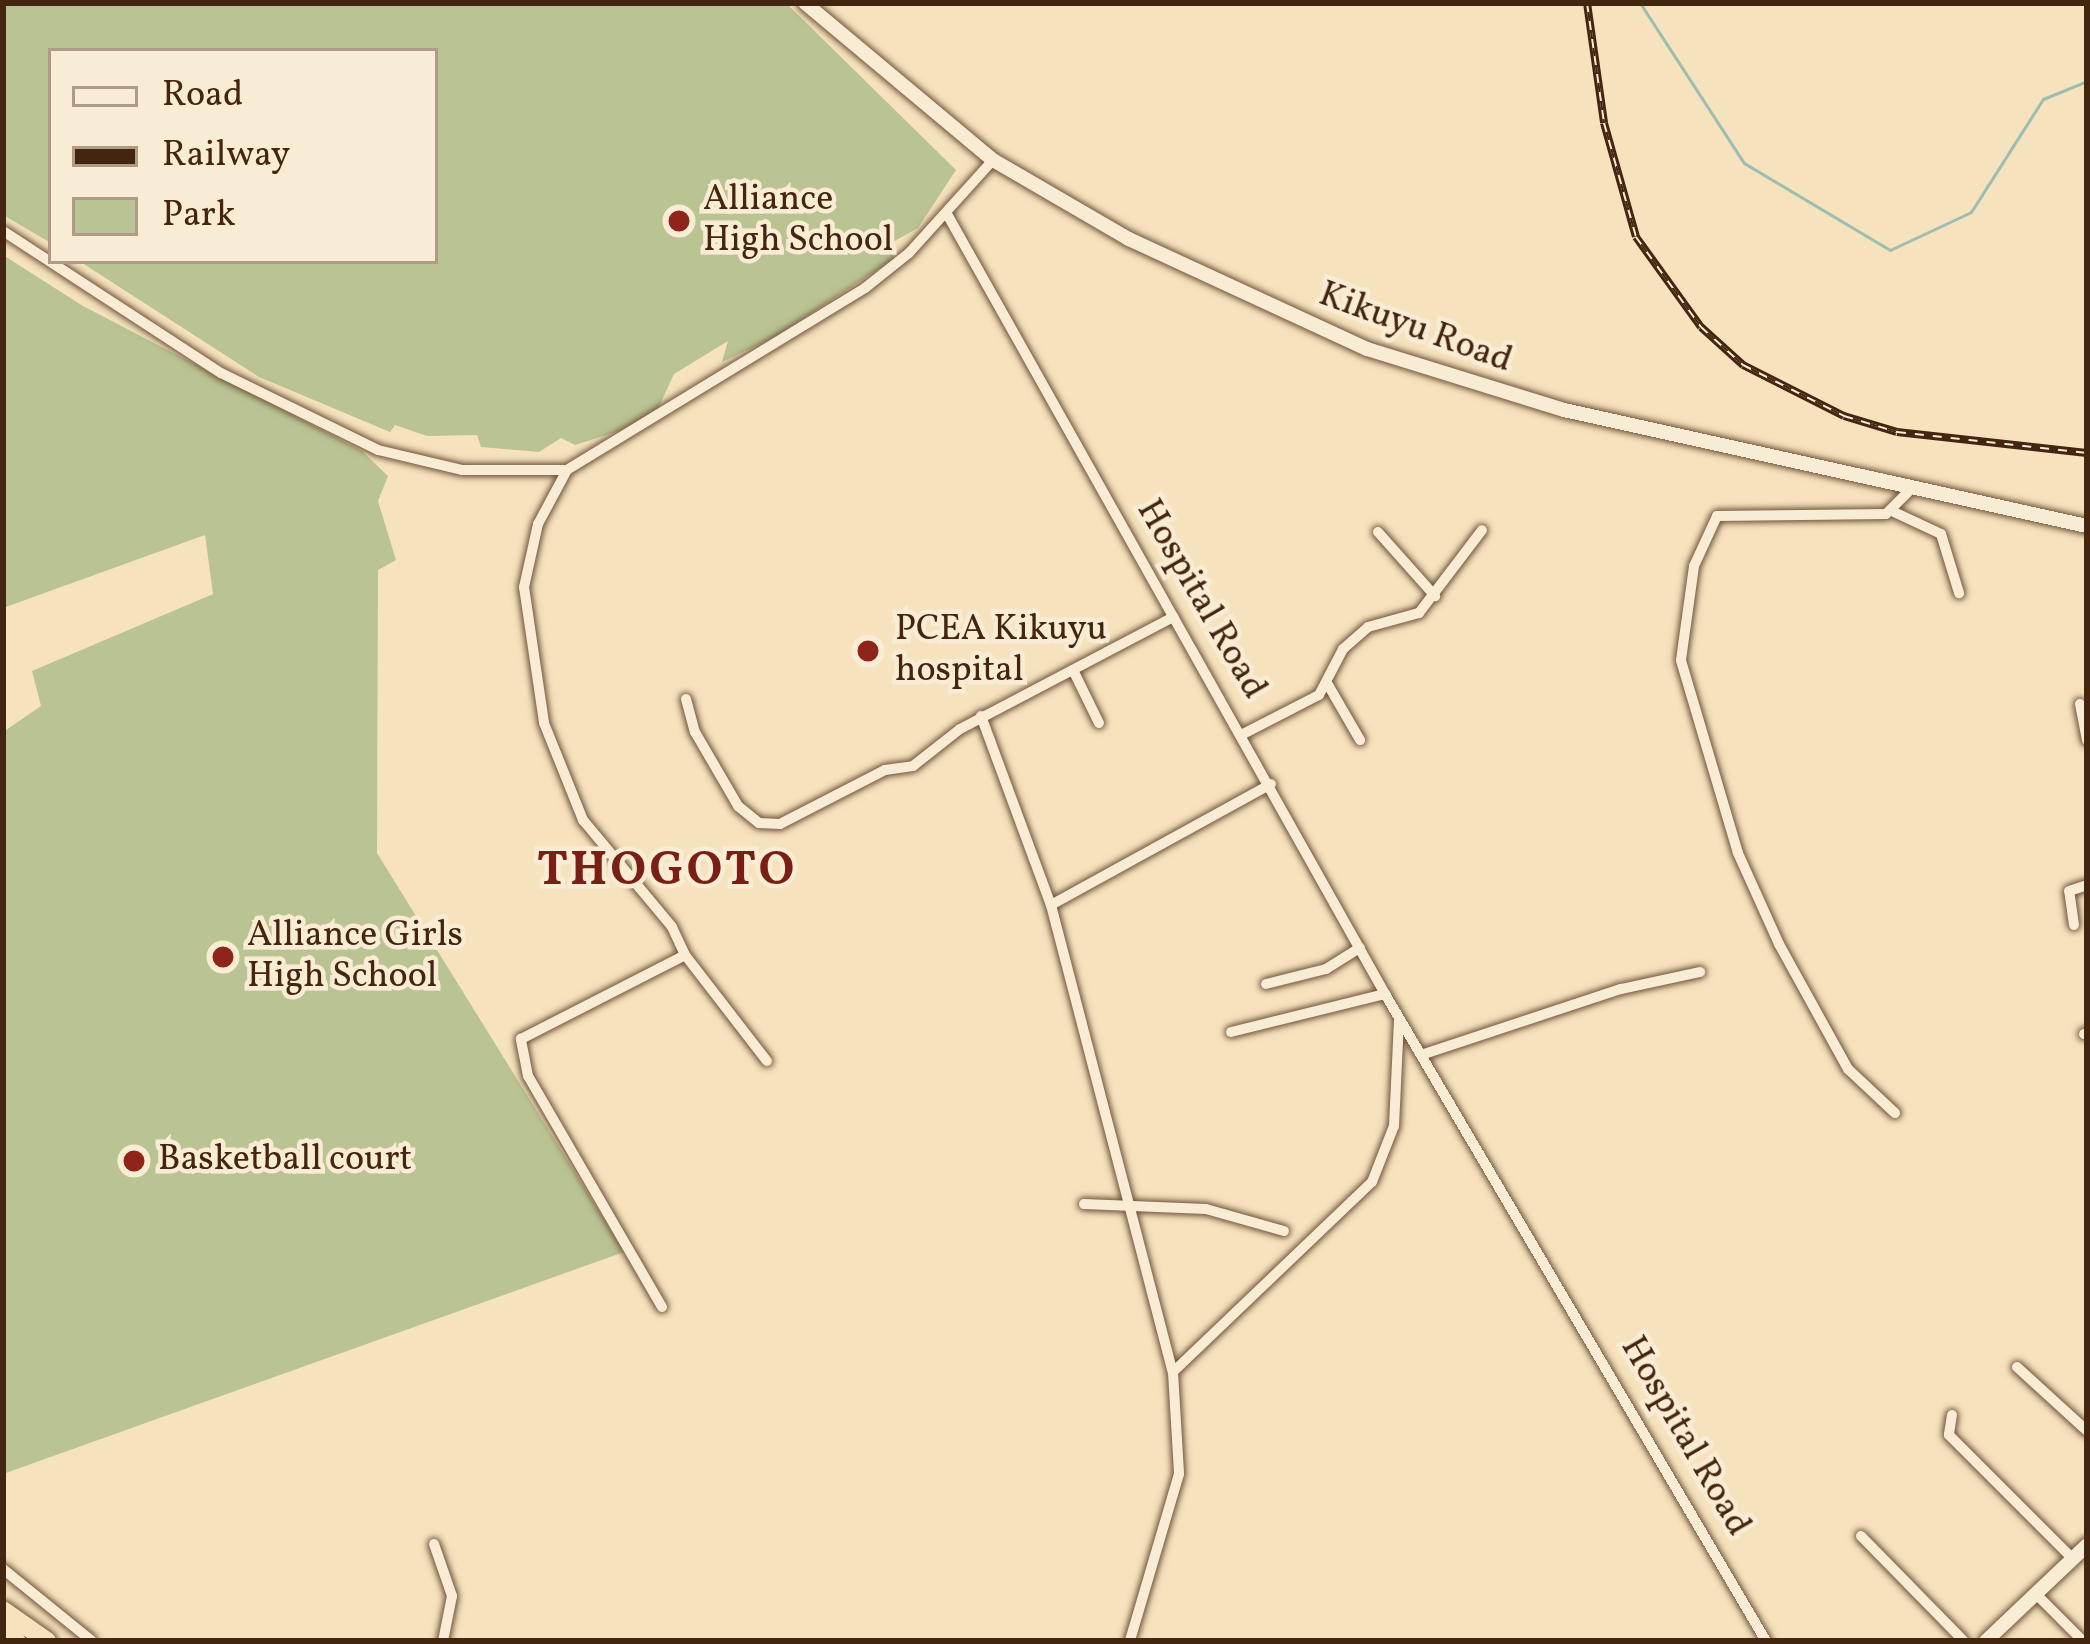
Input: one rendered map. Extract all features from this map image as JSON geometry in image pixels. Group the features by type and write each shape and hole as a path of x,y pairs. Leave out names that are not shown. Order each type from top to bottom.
{"highway":[{"path":"3,1610 47,1641"},
{"path":"3,1631 17,1641"}],"main road":[{"name":"Kikuyu Road","path":"805,3 993,160 1213,280 1400,362 1564,410 2087,526"},
{"path":"1986,1641 2087,1545"}],"street":[{"path":"767,1060 583,820 544,723 524,586 538,524 567,470 816,321 909,253 993,160"},
{"name":"Hospital Road","path":"947,214 1385,994 1766,1641"},
{"path":"3,231 48,260"},
{"path":"54,264 221,373 379,450 462,470 567,470"},
{"path":"1894,512 1913,487"},
{"path":"1895,1113 1848,1069 1765,914 1694,721 1681,660 1694,566 1717,516 1894,512 1941,534 1959,593"},
{"path":"1243,734 1308,702 1327,683 1343,649 1368,627 1419,613 1482,530"},
{"path":"1378,532 1435,596"},
{"path":"686,699 695,732 738,806 770,826 885,770 913,766 981,716 1173,617"},
{"path":"1073,670 1100,723"},
{"path":"1327,683 1360,740"},
{"path":"2080,704 2087,740"},
{"path":"981,716 1051,905 1174,1372 1178,1474 1130,1641"},
{"path":"1051,905 1271,784"},
{"path":"2074,925 2069,891 2087,885"},
{"path":"1266,984 1326,970 1360,947"},
{"path":"662,1306 519,1050 530,1031 685,955"},
{"path":"1421,1055 1621,989 1700,972"},
{"path":"1231,1032 1385,994"},
{"path":"1174,1372 1372,1182 1394,1126 1399,1018"},
{"path":"1084,1204 1206,1209 1284,1231"},
{"path":"2017,1367 2087,1431"},
{"path":"1952,1415 1949,1435 2073,1559"},
{"path":"1861,1536 1964,1641"},
{"path":"434,1544 452,1596 443,1641"},
{"path":"3,1569 92,1641"},
{"path":"2037,1595 2083,1641"}],"green space":[{"name":"Alliance High School","path":"3,3 786,3 956,170 918,228 889,244 894,259 773,338 722,362 728,341 674,374 658,409 622,430 575,445 561,438 539,452 481,447 477,435 427,436 395,425 390,432 259,377 84,264 438,264 438,48 48,48 48,241 3,215"},
{"name":"Alliance Girls High School","path":"3,255 83,306 362,451 388,476 378,501 396,560 378,570 377,853 624,1252 3,1474 3,732 41,706 32,671 213,594 205,535 3,608"}],"waterway":[{"path":"1640,3 1744,163 1890,250 1971,212 2043,99 2087,81"}],"railway":[{"path":"1587,3 1604,123 1636,237 1701,327 1743,365 1844,416 1897,432 2087,453"}],"place":[{"name":"Alliance High School","path":"679,221"},
{"name":"PCEA Kikuyu hospital","path":"868,651"},
{"name":"Alliance Girls High School","path":"223,957"},
{"name":"Basketball court","path":"134,1161"}],"district":[{"name":"THOGOTO","path":"667,872"}]}
